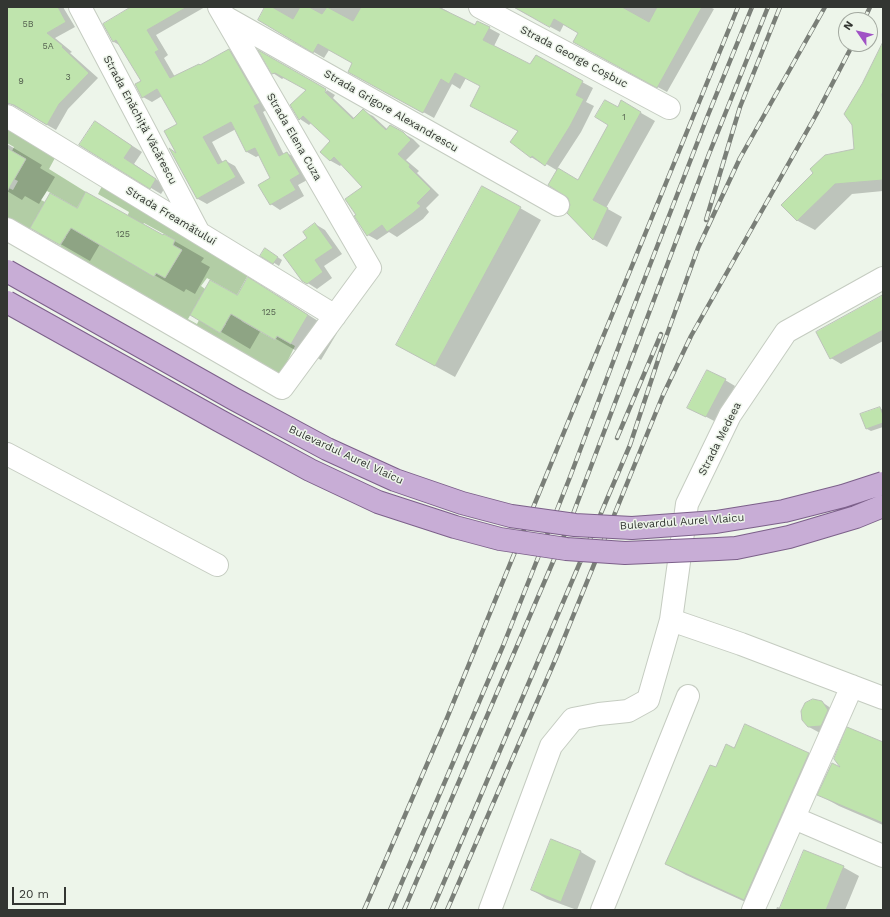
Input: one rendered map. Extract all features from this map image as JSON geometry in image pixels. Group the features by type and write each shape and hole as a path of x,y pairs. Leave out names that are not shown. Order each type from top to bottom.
{"main road":[{"name":"Bulevardul Aurel Vlaicu","path":"7,271 234,399 327,449 395,480 462,503 511,516 575,525 632,528 716,522 784,511 843,496 883,483"},
{"path":"7,302 310,470 378,502 455,527 500,539 566,550 624,553 730,548 789,537 856,517 883,506"}],"street":[{"name":"Strada Enăchiță Văcărescu","path":"80,7 199,233"},
{"name":"Strada George Coșbuc","path":"480,7 669,108"},
{"name":"Strada Grigore Alexandrescu","path":"225,10 558,205"},
{"name":"Strada Elena Cuza","path":"225,10 370,268 335,316"},
{"name":"Strada Freamătului","path":"7,116 335,316"},
{"path":"7,230 282,388 335,316"},
{"name":"Strada Medeea","path":"648,700 671,620 687,504 730,416 786,332 883,278"},
{"path":"7,454 217,565"},
{"path":"671,620 741,644 883,698"},
{"path":"753,910 852,686"},
{"path":"602,910 688,696"},
{"path":"490,910 551,746 573,718 628,711 648,700 676,725"},
{"path":"794,818 883,856"}],"green space":[{"path":"7,128 56,156 49,169 86,192 77,208 47,191 41,200 45,202 28,232 37,237 39,233 60,246 66,237 62,234 70,221 154,276 157,273 165,278 182,250 173,245 175,240 144,223 142,226 127,217 129,212 98,194 103,184 248,275 237,295 207,278 201,286 205,289 188,319 197,324 199,320 220,333 226,324 222,321 229,308 243,322 275,340 277,336 295,346 280,376 7,223 7,187 13,190 18,181 14,179 26,159 12,151 14,147 7,143"}],"building":[{"path":"7,7 58,7 66,22 47,33 63,46 62,47 89,73 59,104 47,125 14,105 7,103"},
{"path":"131,7 187,7 147,30 159,50 155,52 170,78 199,64 200,65 229,49 260,103 254,106 279,156 287,152 300,174 290,180 296,190 270,205 258,185 270,178 255,148 246,152 231,122 203,137 218,164 226,160 236,177 197,199 169,148 176,153 164,131 177,124 157,89 142,98 135,84 141,81 116,40 113,42 103,24"},
{"path":"265,7 272,7 293,19 300,7 309,7 322,14 327,7 353,21 361,7 438,7 475,25 477,21 490,27 483,40 530,64 536,55 583,81 576,95 584,99 570,126 545,166 532,156 531,158 510,142 518,131 470,106 480,86 455,73 449,84 441,79 423,113 348,72 352,63 318,44 313,53 258,20"},
{"path":"514,7 622,7 649,22 657,7 702,7 657,88 573,42 578,33 554,19 550,27"},
{"path":"883,42 883,180 835,184 797,221 781,205 813,173 810,169 825,155 854,149 852,125 844,114 862,84"},
{"path":"258,50 326,89 325,92 353,119 363,109 386,130 390,125 403,132 411,140 398,154 431,189 417,203 421,206 387,232 382,225 367,236 354,216 356,215 345,199 362,187 334,157 330,161 320,152 330,141 303,116 299,120 290,105 306,90 275,73 272,74"},
{"path":"605,100 618,107 621,100 641,112 593,200 608,208 593,240 567,213 570,205 568,198 548,185 558,168 578,180 608,125 595,117"},
{"path":"95,121 132,146 124,158 156,179 150,189 79,145"},
{"path":"7,148 26,159 7,192"},
{"path":"482,186 521,207 435,366 396,345"},
{"path":"86,192 163,235 164,234 175,240 173,245 182,250 165,278 156,273 154,277 71,228 60,245 30,228 50,193 77,208"},
{"path":"315,223 333,248 315,260 323,272 307,284 302,281 283,255 307,238 303,232"},
{"path":"265,248 278,257 273,264 260,256"},
{"path":"248,277 308,315 291,344 277,336 275,340 231,314 220,333 190,315 210,280 237,295"},
{"path":"883,295 883,330 830,359 816,332"},
{"path":"707,370 726,379 706,417 687,408"},
{"path":"880,407 883,415 883,423 866,429 860,414"},
{"path":"813,699 822,701 828,710 821,726 808,727 802,720 801,711 805,703"},
{"path":"745,724 809,753 744,900 665,864 710,765 716,767 726,744 734,748"},
{"path":"847,727 883,742 883,823 817,795 832,763 840,767 834,759"},
{"path":"551,839 581,851 561,902 531,890"},
{"path":"804,850 844,866 826,910 779,910"}],"railway":[{"path":"364,910 447,718 738,7"},
{"path":"390,910 503,646 570,477 708,115 752,7"},
{"path":"404,910 570,522 709,154 768,7"},
{"path":"706,220 740,107 780,7"},
{"path":"432,910 630,445 661,351 698,248 740,158 825,7"},
{"path":"868,12 870,7"},
{"path":"447,910 556,658 663,395 691,336 816,115 849,52"},
{"path":"617,438 661,334"}]}
